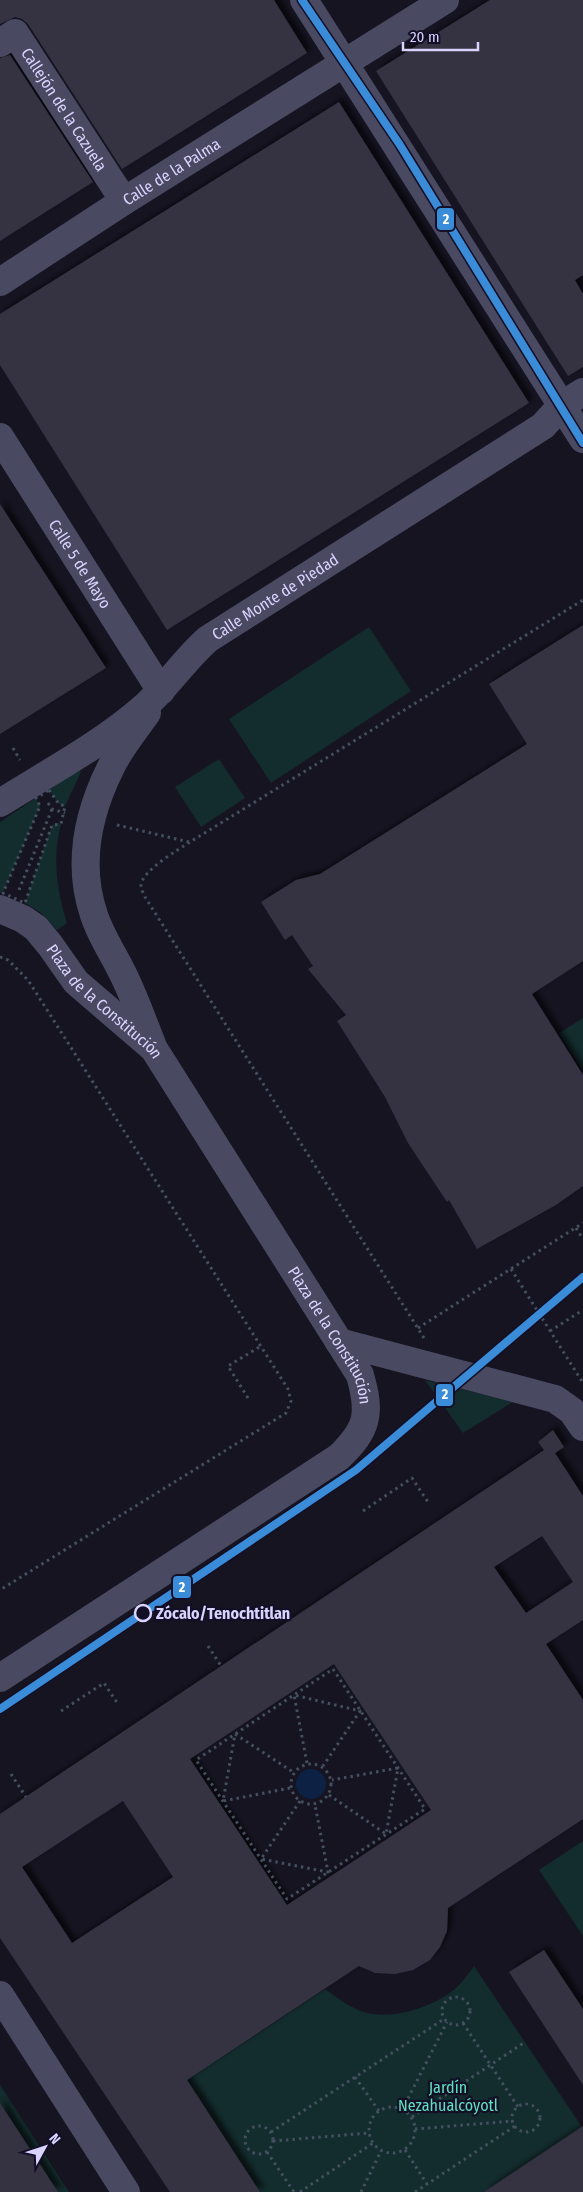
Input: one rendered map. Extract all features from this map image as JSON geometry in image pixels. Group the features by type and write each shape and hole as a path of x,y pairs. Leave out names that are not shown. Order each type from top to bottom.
{"street":[{"path":"304,0 343,64 573,399 583,439"},
{"name":"Calle de la Palma","path":"0,282 124,201 445,0"},
{"name":"Callejón de la Cazuela","path":"0,43 15,33 124,201"},
{"name":"Calle Monte de Piedad","path":"0,803 84,751 141,710 162,691 190,655 208,639 543,426 573,399"},
{"name":"Calle 5 de Mayo","path":"0,437 162,691"},
{"path":"154,1049 122,971 94,916 88,894 85,866 91,819 98,796 112,765 162,691"},
{"name":"Plaza de la Constitución","path":"0,1678 339,1457 357,1439 366,1421 368,1401 360,1376 154,1049 76,982 36,928 9,907"},
{"path":"339,1342 556,1399 572,1412 583,1427"},
{"path":"0,1995 126,2192"}],"path":[{"path":"444,1370 145,897 141,887 147,874 190,842 583,600"},
{"path":"49,790 59,804 65,806 61,824 52,825 25,903 9,907 3,893 40,806 36,798 49,790"},
{"path":"9,907 52,810"},
{"path":"121,826 190,842"},
{"path":"0,957 8,960 28,980 288,1389 291,1402 286,1413 0,1590"},
{"path":"418,1328 583,1223"},
{"path":"576,1228 583,1239"},
{"path":"511,1269 583,1383"},
{"path":"550,1331 583,1310"},
{"path":"248,1398 228,1366 260,1346"},
{"path":"363,1511 412,1478 428,1502"},
{"path":"208,1646 221,1666"},
{"path":"333,1670 360,1710 425,1809 386,1834 351,1860 328,1872 288,1899 196,1760 256,1718 333,1670"},
{"path":"61,1711 104,1683 118,1704"},
{"path":"294,1695 360,1710"},
{"path":"294,1695 307,1763"},
{"path":"323,1766 360,1710"},
{"path":"235,1734 293,1772"},
{"path":"223,1802 235,1734"},
{"path":"307,1763 323,1766 332,1780 328,1795 315,1804 300,1801 290,1788 293,1772 307,1763"},
{"path":"332,1780 398,1768"},
{"path":"386,1834 398,1768"},
{"path":"11,1774 26,1797"},
{"path":"223,1802 290,1788"},
{"path":"328,1795 386,1834"},
{"path":"261,1859 300,1801"},
{"path":"315,1804 328,1872"},
{"path":"261,1859 328,1872"},
{"path":"402,2110 445,2020 442,2005 449,1998 458,1997 469,2006 469,2015 464,2022 455,2025 445,2020"},
{"path":"271,2132 445,2020"},
{"path":"464,2022 518,2107"},
{"path":"412,2117 525,2042"},
{"path":"356,2077 378,2111"},
{"path":"532,2106 539,2112 540,2121 531,2132 522,2132 515,2126 513,2114 518,2107 532,2106"},
{"path":"392,2107 402,2110 412,2117 416,2129 414,2138 405,2150 391,2154 382,2151 372,2143 369,2133 370,2122 378,2111 392,2107"},
{"path":"416,2129 513,2121"},
{"path":"259,2126 271,2132 273,2140 267,2152 258,2154 250,2150 246,2137 250,2129 259,2126"},
{"path":"414,2192 515,2126"},
{"path":"273,2140 369,2133"},
{"path":"300,2192 372,2143"},
{"path":"405,2150 427,2184"},
{"path":"361,2192 382,2151"},
{"path":"267,2152 294,2192"}],"green space":[{"path":"369,627 411,691 271,783 229,719"},
{"path":"219,759 245,798 201,827 175,787"},
{"path":"78,770 81,772 65,806 59,804 49,790"},
{"path":"36,798 40,806 3,893 0,892 0,822"},
{"path":"61,824 56,862 58,886 67,923 57,930 40,912 25,903 52,825"},
{"path":"583,1018 583,1071 559,1033"},
{"path":"425,1380 513,1402 463,1433"},
{"path":"583,1841 583,1936 539,1870"},
{"name":"Jardín Nezahualcóyotl","path":"474,1966 582,2127 484,2192 260,2192 187,2080 325,1989 360,2011 384,2015 395,2014 429,2005 449,1993 457,1987"},
{"path":"0,2085 69,2192 58,2192 0,2103"}],"water":[{"path":"311,1769 322,1773 326,1784 322,1795 311,1799 300,1795 296,1784 300,1773"}],"building":[{"path":"0,0 274,0 307,53 122,169 28,24 22,19 15,17 0,24"},
{"path":"490,0 583,0 583,275 575,280 583,294 583,367 568,376 376,71"},
{"path":"10,55 93,182 0,241 0,58"},
{"path":"339,102 529,403 167,630 0,365 0,314"},
{"path":"0,504 106,668 0,734"},
{"path":"583,625 583,961 532,994 583,1075 583,1186 556,1205 477,1249 449,1200 447,1202 408,1143 385,1097 337,1021 346,1015 308,969 313,966 292,935 285,940 261,902 296,880 320,874 527,744 489,684"},
{"path":"553,1430 564,1447 555,1453 583,1496 583,1620 546,1644 583,1700 583,1819 448,1908 447,1931 440,1947 430,1960 413,1970 395,1974 375,1973 359,1966 187,2080 260,2192 170,2192 0,1938 0,1814 544,1450 538,1442","holes":["542,1536 573,1582 526,1613 494,1567","334,1664 431,1810 287,1905 190,1759","123,1801 173,1877 72,1943 22,1867"]},
{"path":"544,1950 583,2009 583,2085 509,1972"},
{"path":"0,2103 58,2192 0,2192"},
{"path":"583,2126 583,2192 484,2192"}],"transit line":[{"name":"2","path":"302,0 400,145 583,443"},
{"name":"2","path":"0,1709 356,1470 583,1277"}],"place":[{"name":"Zócalo/Tenochtitlan","path":"143,1613"}]}
